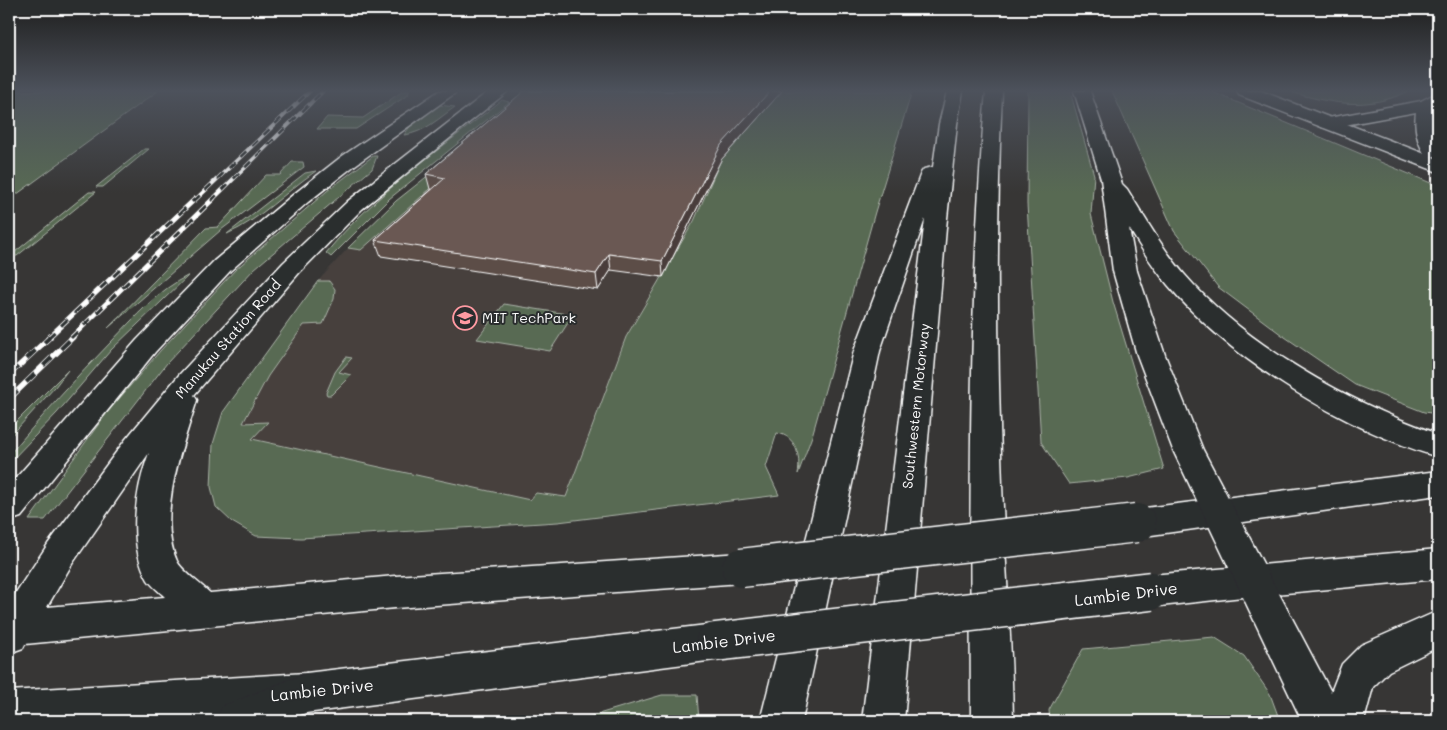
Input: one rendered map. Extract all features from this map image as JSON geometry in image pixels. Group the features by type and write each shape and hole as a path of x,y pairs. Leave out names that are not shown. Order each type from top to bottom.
{"main road":[{"path":"11,503 146,346 222,266 301,198 401,125"},
{"path":"373,144 396,143 416,138 441,125"},
{"name":"Manukau Station Road","path":"10,630 93,506 189,382 291,268 328,230 374,190 457,125"},
{"path":"781,721 867,350 948,125"},
{"name":"Southwestern Motorway","path":"883,721 935,228 948,125"},
{"path":"991,125 988,160 984,288 984,413 992,721"},
{"path":"1093,125 1111,179 1125,271 1151,355 1188,450 1324,721"},
{"path":"1335,125 1436,157"},
{"path":"1362,125 1436,157"},
{"path":"1424,125 1425,138 1436,157"},
{"path":"373,144 382,149 384,154 374,190"},
{"path":"1111,179 1170,273 1202,307 1241,340 1284,372 1345,408 1405,435 1438,446"},
{"path":"189,382 161,464 155,492 153,539 162,571 203,610"},
{"path":"10,630 395,592 741,568 1137,523 1438,483"},
{"name":"Lambie Drive","path":"9,711 306,693 715,642 1151,591 1438,564"},
{"path":"1343,721 1356,677 1375,658 1438,628"},
{"path":"237,721 306,693"}],"shaded area":[{"name":"MIT TechPark","path":"490,125 752,125 721,160 694,221 626,337 566,497 301,538 256,536 232,522 216,507 211,487 213,444 223,412 318,281 349,247 396,201"}],"green space":[{"path":"9,125 111,125 9,200"},
{"path":"320,125 362,125 356,129 317,129"},
{"path":"411,125 429,125 411,134 404,135"},
{"path":"470,125 480,125 389,199 331,257 326,253 345,231 387,191"},
{"path":"752,125 902,125 812,436 798,474 799,460 796,448 789,438 777,433 766,467 779,495 558,522 301,538 256,536 232,522 216,507 211,487 213,444 223,412 318,281 329,281 335,289 334,299 323,324 304,325 268,376 243,423 268,422 252,439 530,500 536,493 566,497 626,337 694,221 721,160"},
{"path":"1028,125 1080,125 1094,175 1091,214 1113,302 1164,469 1128,478 1069,484 1041,442 1027,204"},
{"path":"1127,125 1292,125 1438,186 1438,414 1424,412 1355,385 1282,335 1218,287 1174,231"},
{"path":"144,149 149,149 103,187 96,187"},
{"path":"459,151 430,189 361,250 348,248 396,201"},
{"path":"373,156 377,156 372,169 254,269 167,363 45,520 29,520 106,414 160,351 235,270 327,191"},
{"path":"292,162 303,162 304,167 221,230 108,328 206,228 218,227 266,175 280,175"},
{"path":"316,171 251,221 227,234 305,173"},
{"path":"89,192 96,192 17,256 10,256"},
{"path":"189,275 111,350 57,413 9,463 9,455 21,440 129,323 167,288"},
{"path":"504,304 573,315 550,351 477,339"},
{"path":"346,357 352,358 339,372 351,375 331,395 327,395 326,393 335,372"},
{"path":"68,370 55,387 9,438 9,429"},
{"path":"1214,637 1244,656 1270,694 1280,721 1050,721 1049,710 1083,649"},
{"path":"662,695 697,695 699,721 575,721"}],"building":[{"name":"MIT TechPark","path":"484,125 739,125 721,145 662,261 609,254 596,274 375,240 445,178 426,174"}],"railway":[{"path":"194,201 274,125"},
{"path":"211,201 288,125"},
{"path":"48,338 195,199"},
{"path":"71,338 213,199"},
{"path":"9,375 50,337"},
{"path":"9,399 73,337"}],"place":[{"name":"MIT TechPark","path":"465,318"}]}
